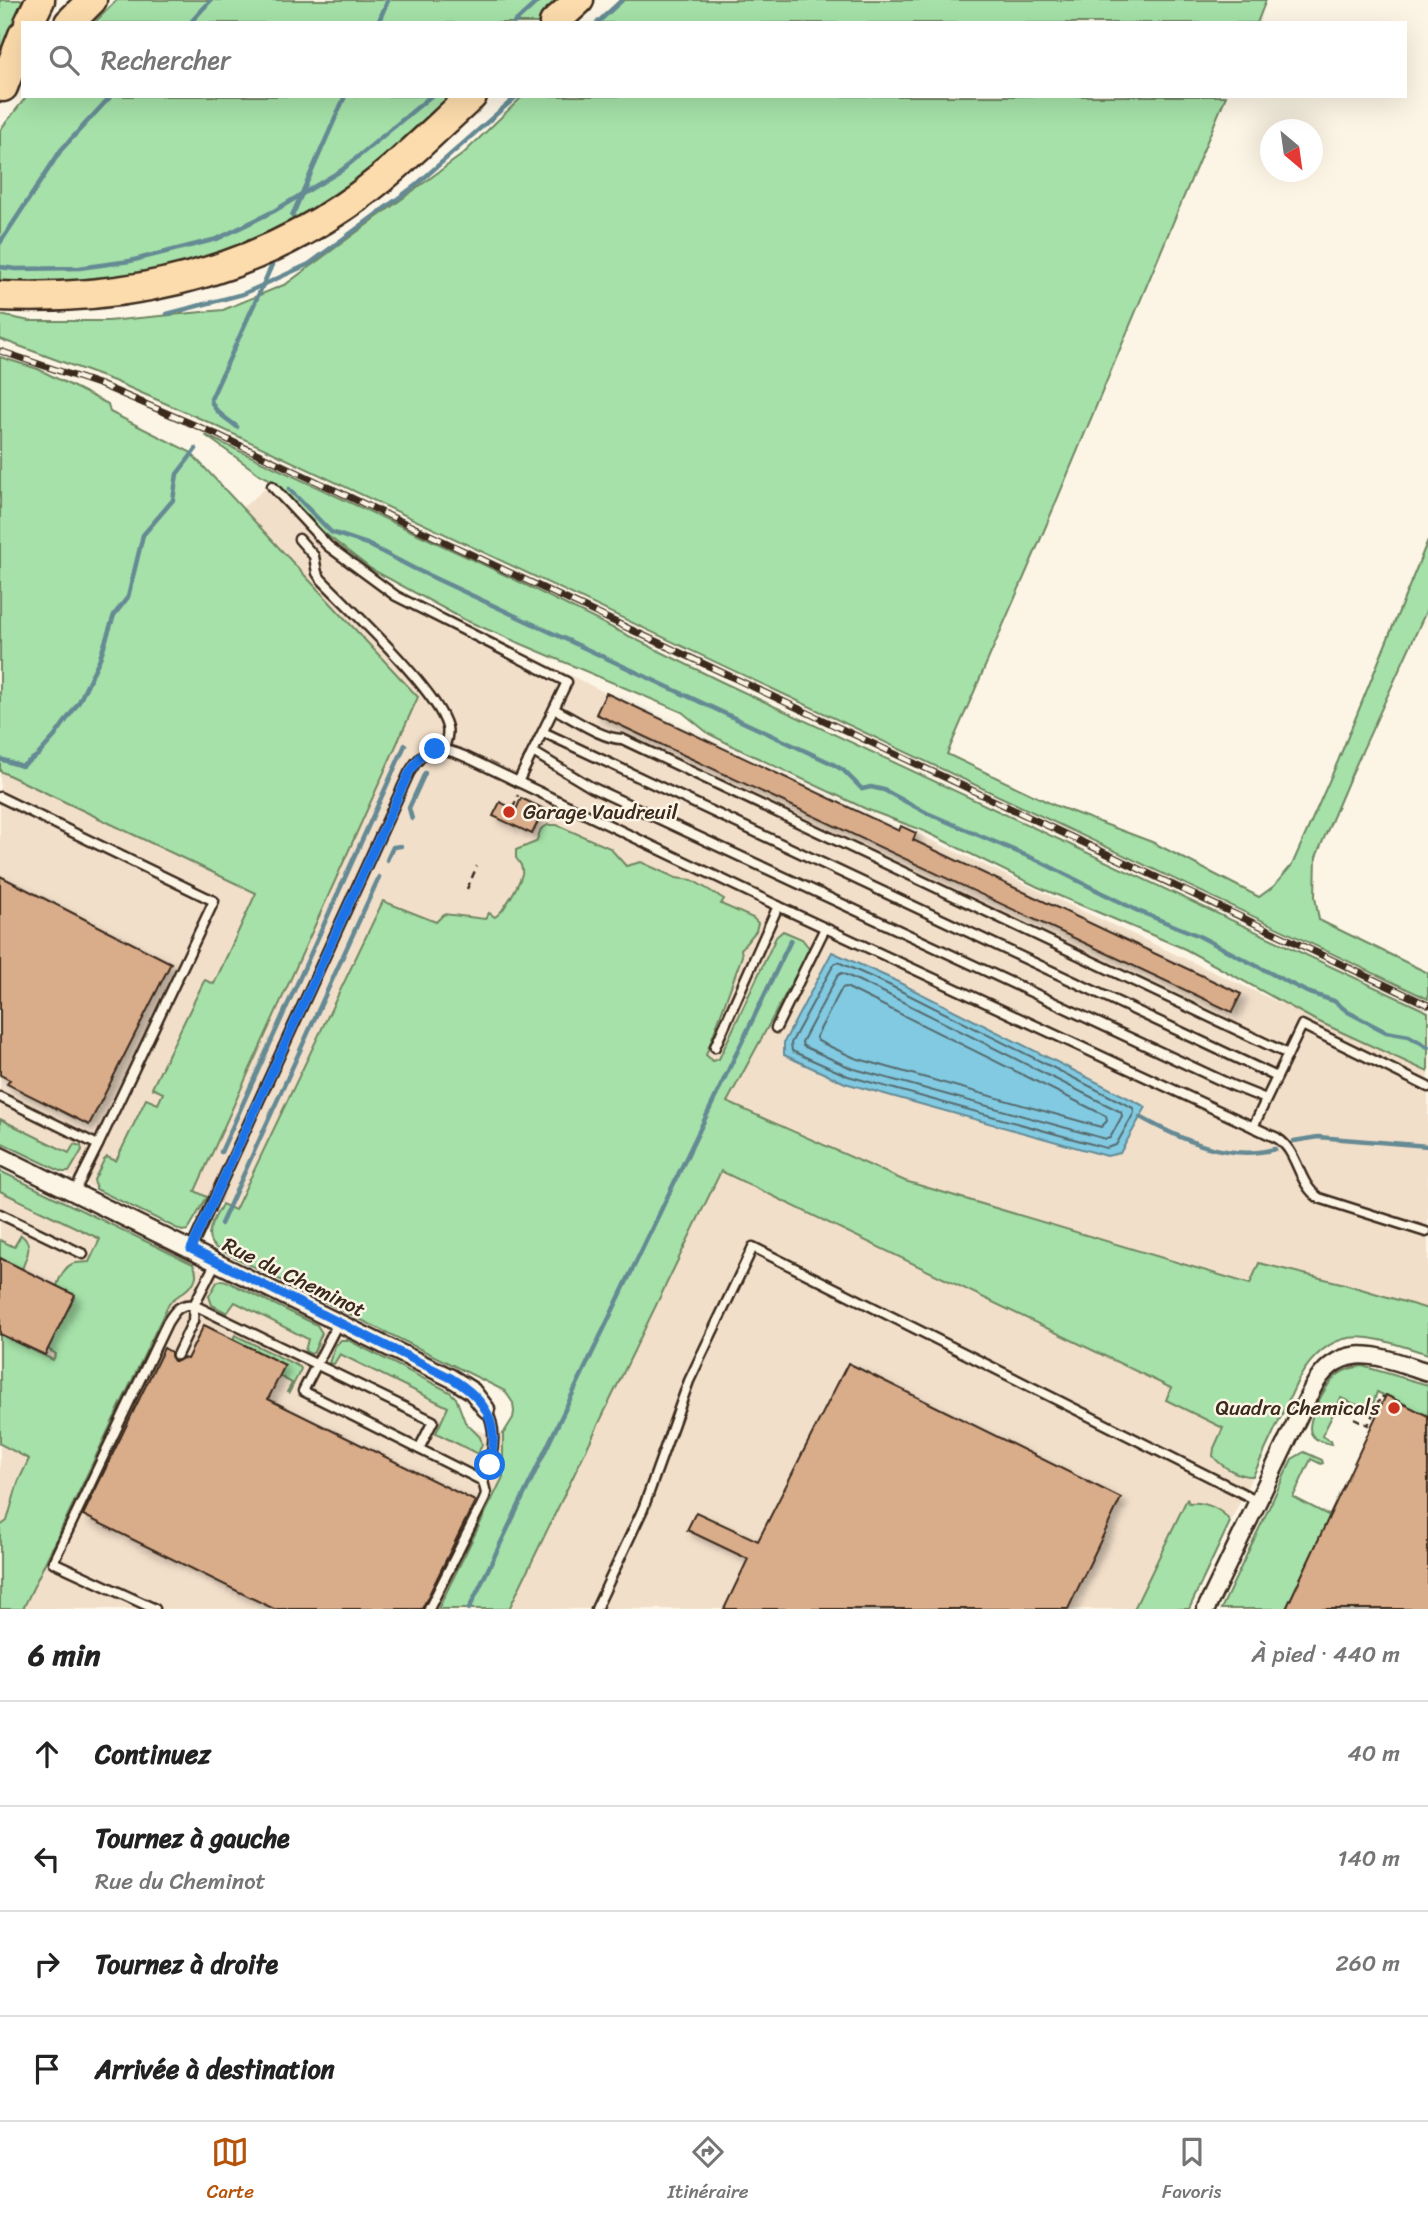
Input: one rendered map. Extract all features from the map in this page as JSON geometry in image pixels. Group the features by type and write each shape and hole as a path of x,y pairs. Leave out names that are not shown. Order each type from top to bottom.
{"highway":[{"path":"30,21 40,0"},
{"path":"71,21 92,0"},
{"path":"556,21 579,0"},
{"path":"9,82 21,42"},
{"path":"0,296 71,297 148,287 208,272 259,253 313,226 345,206 398,163 470,98"}],"street":[{"name":"Rue du Cheminot","path":"0,1156 457,1382 479,1398 486,1409"},
{"path":"1206,1609 1317,1379 1327,1367 1343,1357 1361,1354 1428,1372"}],"lane":[{"path":"272,486 328,546 396,596 567,682 518,782"},
{"path":"299,539 313,555 321,579 398,659 434,701 447,727 448,736 444,748"},
{"path":"554,709 601,735 622,739 1288,1054"},
{"path":"543,732 1276,1077"},
{"path":"191,1249 409,773 420,757 427,752 444,748 1283,1142 1308,1188 1319,1198 1426,1232"},
{"path":"533,752 591,787 1266,1099"},
{"path":"0,797 214,901 74,1193"},
{"path":"715,1047 778,906"},
{"path":"776,1028 825,928"},
{"path":"1252,1127 1302,1026 1428,1087"},
{"path":"0,1097 98,1145"},
{"path":"0,1214 83,1254"},
{"path":"596,1609 643,1510 689,1381 753,1247 1258,1501"},
{"path":"177,1355 193,1321 194,1306 216,1262"},
{"path":"155,1609 53,1562 167,1322 177,1308 194,1306 433,1421 419,1449"},
{"path":"338,1322 303,1391 483,1480 486,1487 484,1500 429,1609"},
{"path":"483,1480 492,1458 493,1439 492,1421 486,1409"}],"path":[{"path":"513,808 518,796"},
{"path":"467,889 477,866"},
{"path":"1353,1418 1368,1425 1381,1396 1385,1398"}],"shaded area":[{"path":"273,482 339,546 404,593 606,693 898,831 901,826 1428,1072 1428,1335 904,1181 581,1037 445,925 384,901 235,1210 195,1191 418,698 242,508"},
{"path":"0,771 256,893 114,1198 0,1142"},
{"path":"717,1158 1281,1416 1189,1609 498,1609"},
{"path":"0,1171 445,1387 456,1398 470,1428 486,1433 504,1433 534,1449 456,1609 0,1609"}],"green space":[{"path":"0,0 28,0 0,53"},
{"path":"117,0 562,0 539,21 96,21"},
{"path":"624,0 1266,0 1258,21 600,21"},
{"path":"25,98 453,98 363,178 279,230 215,257 105,283 0,284 0,130"},
{"path":"521,98 1225,98 1038,545 947,754 1054,805 1152,842 1259,897 1274,886 1292,865 1338,761 1428,540 1428,607 1316,857 1315,897 1319,920 1428,973 1428,999 208,422 114,381 0,339 0,315 30,321 108,321 223,310 286,284 463,154"},
{"path":"0,357 38,369 108,404 110,412 190,452 418,697 195,1191 207,1197 188,1230 182,1231 96,1189 94,1180 107,1157 116,1161 146,1099 158,1104 163,1093 152,1088 203,983 205,980 214,984 256,893 0,771"},
{"path":"205,435 495,570 720,681 1428,1012 1428,1072 1313,1019 1185,949 1038,887 924,831 866,809 745,752 709,734 682,712 465,620 371,569 323,532 275,482 259,474"},
{"path":"548,825 557,825 610,848 626,866 641,862 676,878 692,880 724,899 721,904 753,918 758,923 756,931 741,949 742,956 706,1055 713,1061 719,1059 776,937 783,931 802,939 810,949 727,1102 905,1181 1250,1284 1259,1263 1341,1283 1428,1309 1428,1354 1372,1338 1340,1340 1326,1347 1312,1360 1298,1380 1253,1476 1242,1475 1213,1456 1223,1428 1166,1400 1171,1388 721,1171 509,1609 438,1609 503,1477 503,1434 513,1418 513,1403 505,1391 216,1248 211,1243 209,1233 222,1204 235,1210 383,901 436,922 444,914 485,919 489,913 495,917 507,904 522,874 516,850 536,842 541,829"},
{"path":"0,1119 69,1153 74,1144 81,1146 82,1150 69,1172 62,1172 0,1142"},
{"path":"0,1171 193,1264 196,1271 196,1277 190,1287 169,1303 23,1609 0,1609 0,1526 7,1521 18,1482 29,1459 0,1444 0,1334 53,1360 56,1354 48,1349 53,1303 60,1279 72,1264 89,1262 100,1239 0,1191"},
{"path":"21,1235 28,1246 22,1269 0,1258 0,1240 14,1247"},
{"path":"222,1280 317,1325 322,1333 314,1352 311,1354 305,1351 308,1339 235,1302 227,1313 212,1305 209,1296 217,1282"},
{"path":"235,1335 300,1367 289,1393 287,1392 292,1383 279,1376 284,1365 233,1339"},
{"path":"341,1340 348,1340 450,1392 456,1398 465,1422 480,1437 482,1444 478,1454 436,1433 448,1407 340,1354 334,1364 329,1363 335,1346"},
{"path":"1362,1366 1428,1385 1428,1416 1377,1392 1371,1411 1341,1398 1322,1436 1332,1444 1316,1439 1310,1430 1311,1419 1325,1389 1339,1374"},
{"path":"1304,1452 1323,1463 1311,1459 1293,1497 1330,1516 1286,1609 1221,1609 1292,1459"},
{"path":"1187,1499 1189,1503 1201,1503 1218,1510 1230,1522 1189,1609 1134,1609"}],"water":[{"path":"832,952 892,979 1146,1107 1120,1153 1107,1156 845,1083 784,1055 784,1042"}],"building":[{"path":"606,693 899,831 901,826 916,833 913,840 1241,994 1232,1012 596,714"},
{"path":"521,798 544,809 532,834 493,816 500,802 516,810"},
{"path":"0,876 171,963 89,1125 7,1084 10,1080 0,1075"},
{"path":"0,1258 75,1295 45,1355 0,1334"},
{"path":"204,1325 285,1365 268,1399 475,1501 422,1609 274,1609 83,1515 164,1348 171,1352 174,1361 187,1359"},
{"path":"848,1363 1121,1498 1068,1609 724,1609 748,1559 687,1530 696,1512 758,1541"},
{"path":"1386,1395 1428,1416 1428,1609 1286,1609"}],"waterway":[{"path":"192,21 211,0"},
{"path":"379,21 388,0"},
{"path":"516,21 539,0"},
{"path":"599,21 622,0"},
{"path":"0,243 61,150 109,98"},
{"path":"292,216 344,98"},
{"path":"0,267 79,268 130,261 217,239 274,211 342,170 429,98"},
{"path":"167,314 243,294 309,264 416,185 515,98"},
{"path":"237,427 218,411 211,399 272,265"},
{"path":"0,759 22,766 38,755 79,702 100,658 114,615 128,597 143,535 173,500 177,474 196,449"},
{"path":"289,489 331,532 367,544 415,569 831,763 843,770 862,789"},
{"path":"221,1152 405,745"},
{"path":"412,819 409,808 425,773"},
{"path":"862,789 871,787 884,790 927,813 1039,861 1138,911 1197,935 1307,992 1334,1001 1348,1012 1386,1032 1409,1036 1428,1047"},
{"path":"387,860 393,847 401,846"},
{"path":"221,1224 379,877"},
{"path":"469,1609 791,940"},
{"path":"1140,1117 1205,1146 1240,1153 1275,1149"},
{"path":"1294,1141 1318,1137 1428,1146"}],"railway":[{"path":"0,351 101,385 218,435 1428,1005"}],"place":[{"name":"Garage Vaudreuil","path":"509,812"},
{"name":"Quadra Chemicals","path":"1394,1408"}],"route":[{"path":"435,749 420,757 409,773 191,1249 451,1378 472,1391 492,1421 493,1450 490,1465"}]}
